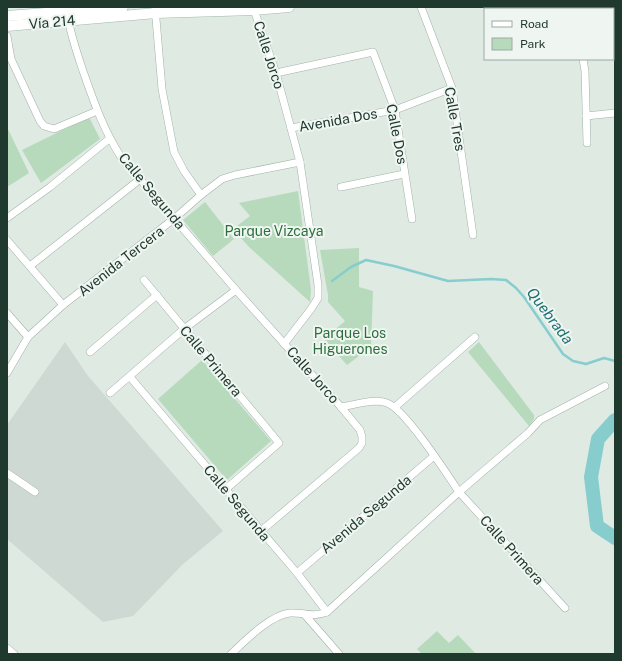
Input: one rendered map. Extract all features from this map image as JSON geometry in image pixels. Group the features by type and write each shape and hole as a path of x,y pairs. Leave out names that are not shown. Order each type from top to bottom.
{"main road":[{"name":"Vía 214","path":"7,26 123,7"},
{"name":"Vía 214","path":"89,12 289,7"},
{"name":"Vía 214","path":"7,16 68,16"}],"street":[{"name":"Calle Tres","path":"421,7 452,88 473,235"},
{"name":"Calle Jorco","path":"253,8 276,73 300,162 318,286 318,298 312,310 284,344 341,407 371,402 386,402 395,407"},
{"path":"156,10 162,89 174,152 184,171 201,195"},
{"name":"Calle Segunda","path":"68,16 71,36 97,111 110,139 121,157 139,180 175,218 284,344"},
{"path":"7,36 11,59 40,121 44,126 54,129 97,111"},
{"name":"Calle Dos","path":"276,73 373,52 395,110 412,219"},
{"path":"583,60 585,71 587,143"},
{"name":"Avenida Dos","path":"291,128 395,110 452,88"},
{"path":"586,116 615,113"},
{"path":"7,218 50,187 110,139"},
{"name":"Avenida Tercera","path":"7,373 28,337 63,305 175,218 222,179 300,162"},
{"path":"341,187 404,174"},
{"path":"30,266 139,180"},
{"path":"7,240 63,305"},
{"name":"Calle Primera","path":"144,280 279,442 226,489"},
{"path":"110,393 184,329 236,290"},
{"path":"90,352 157,295"},
{"path":"7,313 28,337"},
{"path":"459,492 434,456 395,407 475,337"},
{"name":"Calle Segunda","path":"130,377 297,573 326,612"},
{"path":"231,654 254,632 283,614 292,613 318,615 326,612 459,492 528,433 540,420 605,386"},
{"path":"261,531 359,448 362,443 360,430 341,407"},
{"name":"Avenida Segunda","path":"297,573 434,456"},
{"path":"7,473 35,492"},
{"name":"Calle Primera","path":"459,492 565,608"},
{"path":"305,615 339,654"},
{"path":"7,648 14,654"}],"shaded area":[{"path":"65,342 88,376 223,531 182,565 133,616 103,622 7,539 7,425"}],"green space":[{"path":"89,117 100,139 41,183 22,150"},
{"path":"7,127 29,173 7,187"},
{"name":"Parque Vizcaya","path":"298,191 311,290 310,302 249,247 233,229 250,216 239,203"},
{"path":"205,202 234,239 213,256 183,220"},
{"name":"Parque Los Higuerones","path":"359,248 359,287 373,291 371,347 347,365 324,339 345,321 328,302 320,250"},
{"path":"479,342 534,415 534,419 529,426 468,352"},
{"path":"202,360 271,441 227,480 158,399"},
{"path":"437,631 449,643 458,635 476,654 422,654 417,649"}],"waterway":[{"name":"Quebrada","path":"332,281 351,267 366,260 448,281 491,279 506,280 524,297 563,354 573,361 586,364 604,358 615,361"},
{"path":"615,420 598,439 591,477 597,526 615,538"}]}
